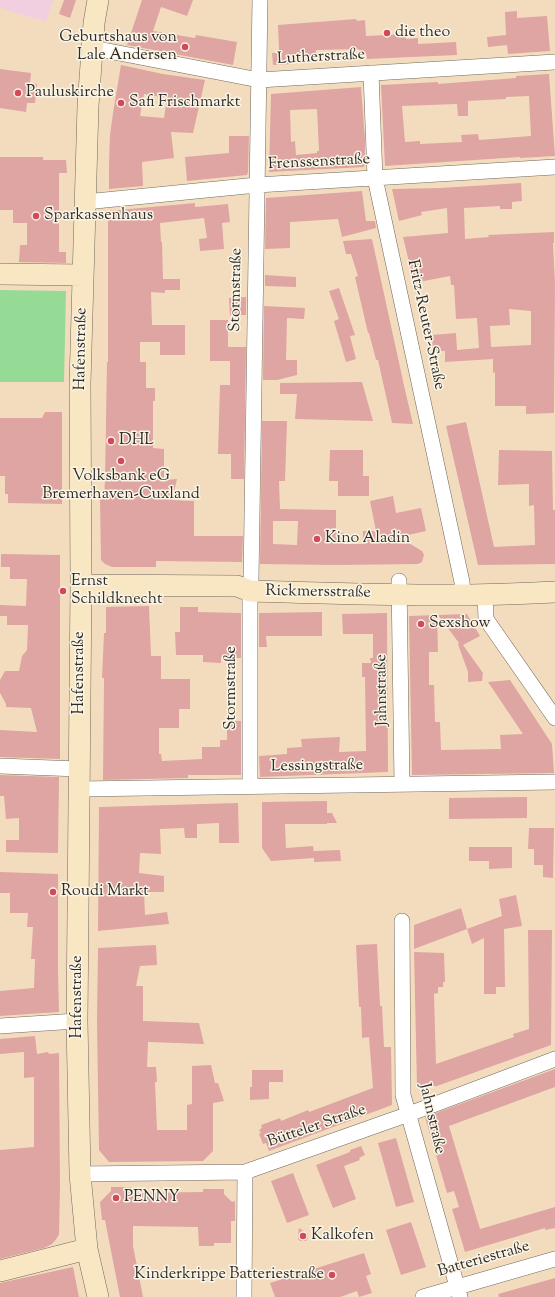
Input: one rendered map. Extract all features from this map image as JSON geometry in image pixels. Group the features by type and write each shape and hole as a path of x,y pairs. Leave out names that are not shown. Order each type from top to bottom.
{"main road":[{"name":"Hafenstraße","path":"98,0 94,23 88,106 80,383 81,585 77,1021 80,1174 87,1249 98,1297"},
{"name":"Hafenstraße","path":"93,48 111,0"},
{"path":"0,274 83,275"},
{"name":"Rickmersstraße","path":"81,585 246,585 462,588 555,579"},
{"name":"Rickmersstraße","path":"462,588 485,594 555,592"},
{"path":"0,1271 87,1249"}],"street":[{"name":"Stormstraße","path":"250,786 246,585 257,185 260,0"},
{"name":"Lutherstraße","path":"93,48 259,80 555,62"},
{"name":"Fritz-Reuter-Straße","path":"371,73 375,178 462,588"},
{"name":"Frenssenstraße","path":"85,202 257,185 555,167"},
{"name":"Jahnstraße","path":"399,588 402,784"},
{"path":"485,594 486,619 555,718"},
{"name":"Lessingstraße","path":"0,766 79,779 250,786 555,782"},
{"name":"Jahnstraße","path":"402,921 403,1095 459,1292"},
{"path":"0,1026 77,1021"},
{"name":"Bütteler Straße","path":"80,1174 245,1172 409,1114 555,1059"},
{"path":"244,1297 245,1172"},
{"name":"Batteriestraße","path":"423,1297 459,1292 555,1259"}],"shaded area":[{"path":"0,0 53,0 46,22 0,8"}],"green space":[{"path":"0,290 66,291 64,382 0,382"}],"building":[{"path":"64,0 76,0 70,18 59,14"},
{"path":"142,0 193,0 187,16 161,7 153,31 195,38 196,35 237,42 233,65 127,45"},
{"path":"517,11 517,18 547,16 550,51 508,54 507,45 488,47 487,37 506,35 505,12"},
{"path":"356,19 357,21 365,20 366,36 406,34 406,39 418,38 418,44 456,42 457,55 367,59 366,53 360,53 359,49 316,50 316,56 291,58 291,64 273,65 272,53 277,53 277,50 279,50 278,25"},
{"path":"121,65 163,74 205,80 193,133 171,132 174,158 142,162 143,186 109,189 110,135","holes":["144,94 167,98 164,118 140,116"]},
{"name":"Pauluskirche","path":"0,69 31,73 30,83 37,84 35,103 27,103 26,112 0,108"},
{"path":"549,74 555,156 385,166 381,85 438,82 438,84 516,78 516,76","holes":["529,96 531,136 479,140 478,134 461,135 462,142 420,144 420,141 405,142 402,106 457,104 458,116 468,116 468,101"]},
{"path":"361,87 365,140 364,167 269,172 271,94","holes":["317,109 319,151 317,151 317,153 296,155 295,141 291,142 290,110"]},
{"path":"229,136 249,136 247,175 187,181 185,157 229,153"},
{"name":"Sparkassenhaus","path":"0,157 43,157 43,160 66,160 67,173 59,173 59,252 66,252 66,263 19,262 20,245 27,245 27,223 13,223 13,210 0,210"},
{"path":"521,183 522,201 512,202 512,209 500,209 500,206 464,208 465,239 489,237 488,235 554,232 554,413 526,414 526,406 495,406 495,372 493,373 493,359 445,362 445,351 433,351 432,335 456,333 457,350 479,348 477,318 456,319 454,285 451,285 450,276 414,283 403,237 448,233 447,208 421,212 422,215 399,221 392,189 440,188","holes":["509,309 531,311 531,345 491,347 490,326 510,325"]},
{"path":"362,191 366,221 375,221 376,228 342,237 338,219 290,222 290,248 265,249 266,198"},
{"path":"195,203 195,207 228,204 230,222 222,223 224,249 200,251 199,239 207,238 204,218 160,223 163,279 180,279 180,290 165,290 165,293 151,292 152,325 185,325 185,355 160,355 160,342 140,342 140,362 146,362 146,388 155,388 155,401 153,401 153,448 164,449 164,480 177,479 172,500 194,501 194,536 243,536 242,562 156,561 156,567 112,567 105,564 101,560 100,499 104,499 105,480 108,362 108,211"},
{"path":"372,239 413,424 392,423 378,360 376,360 368,333 355,277 358,276 351,254 346,254 343,241"},
{"path":"265,275 296,277 296,287 265,286"},
{"path":"339,288 355,335 350,336 356,359 346,362 334,321 339,319 329,291"},
{"path":"246,297 246,315 230,315 229,298"},
{"path":"264,306 305,308 304,319 287,318 286,360 297,360 297,375 277,380 263,380"},
{"path":"210,320 228,320 228,347 246,347 244,479 231,479 231,454 218,454 220,385 230,385 230,361 210,361"},
{"path":"362,382 373,421 295,419 297,394 280,394 280,383"},
{"path":"45,412 62,412 62,504 8,503 8,494 5,494 5,476 0,476 0,418 42,418"},
{"path":"262,421 287,421 285,481 279,481 280,509 336,510 336,533 344,533 344,544 363,544 363,531 376,531 370,501 393,496 396,513 421,508 426,531 399,537 422,551 424,555 422,562 418,564 260,564","holes":["273,521 298,521 297,545 273,544"]},
{"path":"466,422 494,547 535,545 534,505 529,506 529,484 498,485 499,450 552,451 553,510 555,510 555,564 478,565 446,426"},
{"path":"330,450 363,450 363,476 369,476 369,496 338,496 338,481 329,481"},
{"path":"1,554 60,555 60,759 0,757 0,730 37,732 31,708 6,707 0,693 0,680 5,671 19,671 22,656 27,650 28,625 7,625 7,616 0,616 0,605 26,606 27,579 10,579 10,567 1,567"},
{"path":"149,606 151,656 161,656 161,679 190,679 190,709 179,709 179,728 159,728 159,754 161,754 162,761 202,759 202,747 220,747 220,740 227,740 227,721 241,721 241,775 188,775 188,778 103,780 104,678 102,678 104,633 106,633 106,607"},
{"path":"180,607 198,607 198,612 241,613 241,658 221,658 221,663 203,662 203,655 176,655 175,632 180,632"},
{"path":"322,612 322,636 266,636 267,647 259,647 259,613"},
{"path":"387,613 388,772 260,777 259,756 287,754 287,748 302,747 301,739 340,737 339,752 366,751 365,677 362,677 362,663 371,663 370,658 373,658 373,634 343,634 342,614"},
{"path":"467,614 480,636 463,645 483,673 482,681 468,682 468,672 458,644 459,643 438,615"},
{"path":"437,615 438,652 429,652 429,685 434,685 435,722 440,722 441,750 501,749 500,735 523,734 488,682 510,680 552,744 554,773 412,775 409,616"},
{"path":"0,775 59,777 58,853 6,852 6,840 19,840 19,818 6,819 4,796 0,796"},
{"path":"527,797 527,818 449,819 449,798"},
{"path":"327,801 327,813 332,813 337,823 285,824 286,848 313,846 314,853 314,851 340,850 341,861 314,862 314,858 271,861 262,848 262,802"},
{"path":"238,803 239,843 219,843 219,823 197,824 197,838 185,838 184,828 160,829 161,854 140,853 139,873 164,876 164,892 144,892 145,915 167,912 169,924 98,931 99,807"},
{"path":"529,828 554,828 553,878 543,877 543,865 534,865 534,849 528,849"},
{"path":"469,847 512,847 512,868 489,869 489,861 469,861"},
{"path":"0,872 58,874 59,1012 0,1016 0,991 34,988 35,959 31,959 33,927 27,927 28,913 10,913 10,893 0,893"},
{"path":"516,895 522,926 504,929 505,987 496,987 496,994 484,994 484,938 472,944 467,929 502,916 499,899"},
{"path":"461,908 467,929 414,949 414,925"},
{"path":"528,930 552,930 551,1045 437,1086 417,1087 414,952 444,953 445,982 443,982 443,987 438,987 438,993 434,994 436,1064 514,1037 513,1034 529,1029"},
{"path":"377,944 380,1006 382,1006 384,1047 391,1047 392,1105 269,1151 266,1143 263,1144 259,1134 261,1133 259,1130 262,1128 261,1125 280,1118 281,1121 308,1110 309,1112 373,1088 369,1037 362,1038 356,945"},
{"path":"156,945 157,965 140,966 136,986 143,986 143,1021 199,1023 204,1044 148,1042 147,1067 156,1067 157,1082 155,1082 157,1130 187,1130 187,1105 192,1104 192,1066 211,1065 215,1083 218,1083 224,1101 213,1103 213,1151 203,1161 109,1162 99,1150 97,1022 98,948"},
{"path":"35,1036 37,1054 48,1052 49,1054 59,1053 59,1234 52,1244 44,1248 0,1259 0,1150 34,1147 34,1077 24,1078 24,1052 0,1054 0,1039"},
{"path":"555,1069 555,1087 449,1126 480,1229 555,1207 555,1228 545,1230 545,1228 465,1252 452,1209 459,1207 454,1191 447,1193 425,1117"},
{"path":"252,1070 283,1070 283,1082 269,1082 269,1099 250,1100"},
{"path":"396,1138 414,1202 396,1207 378,1143"},
{"path":"361,1146 365,1155 359,1158 360,1160 344,1166 356,1199 333,1208 316,1165 350,1152 350,1150"},
{"path":"293,1173 309,1215 287,1223 271,1181"},
{"path":"111,1187 131,1187 132,1193 203,1192 203,1189 224,1189 224,1194 232,1202 235,1201 235,1221 231,1221 231,1243 214,1243 214,1246 199,1246 198,1227 133,1226 133,1246 143,1297 120,1297 105,1220 102,1220 100,1202 111,1191"},
{"path":"411,1222 426,1267 401,1275 386,1230"},
{"name":"Kalkofen","path":"299,1228 308,1234 306,1241 300,1241 298,1239"},
{"name":"Kinderkrippe Batteriestraße","path":"364,1253 371,1274 366,1276 372,1293 359,1297 357,1291 340,1297 275,1297 270,1283"},
{"path":"73,1267 79,1297 0,1297 0,1283"},
{"path":"555,1278 555,1297 499,1297 498,1294"}],"place":[{"name":"die theo","path":"387,33"},
{"name":"Geburtshaus von Lale Andersen","path":"185,47"},
{"name":"Pauluskirche","path":"18,93"},
{"name":"Safi Frischmarkt","path":"121,103"},
{"name":"Sparkassenhaus","path":"36,216"},
{"name":"DHL","path":"111,441"},
{"name":"Volksbank eG Bremerhaven-Cuxland","path":"121,461"},
{"name":"Kino Aladin","path":"317,539"},
{"name":"Ernst Schildknecht","path":"63,591"},
{"name":"Sexshow","path":"421,624"},
{"name":"Roudi Markt","path":"53,892"},
{"name":"PENNY","path":"116,1198"},
{"name":"Kalkofen","path":"303,1236"},
{"name":"Kinderkrippe Batteriestraße","path":"332,1275"}]}
